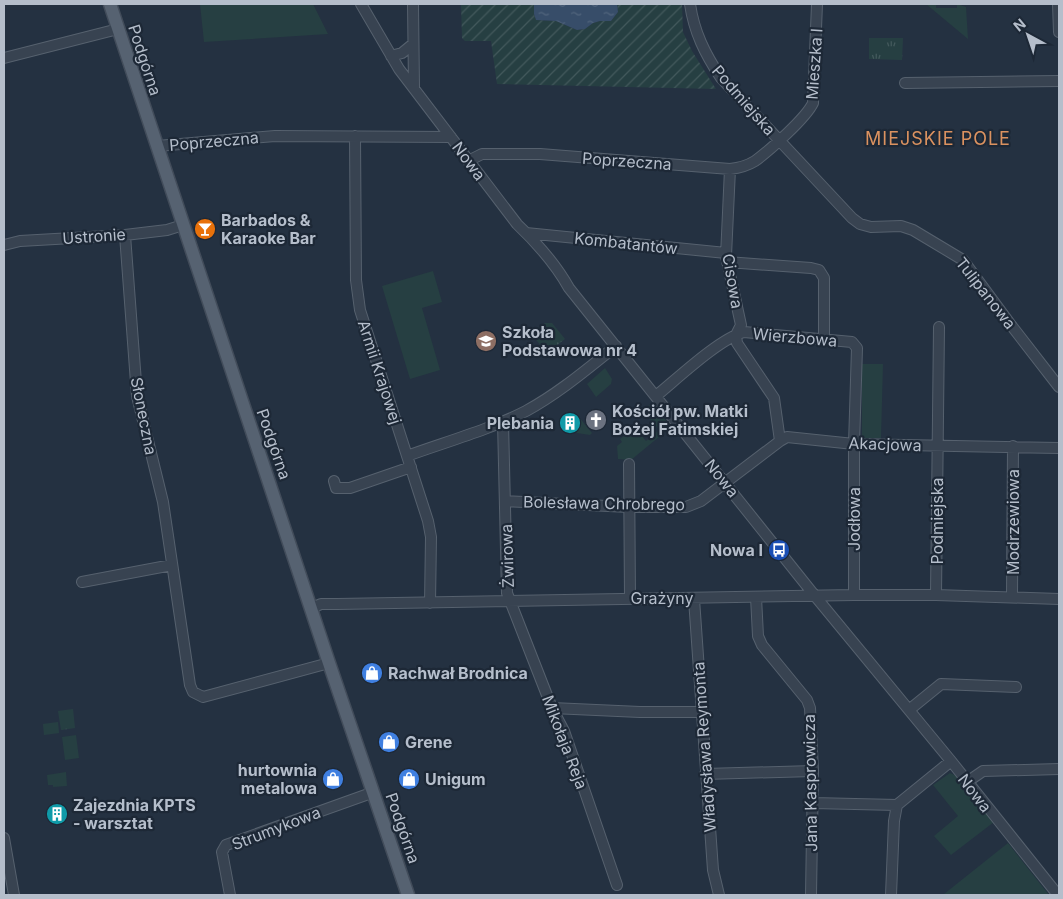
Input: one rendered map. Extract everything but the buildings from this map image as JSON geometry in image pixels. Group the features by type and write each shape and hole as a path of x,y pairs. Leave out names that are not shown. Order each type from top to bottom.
{"main road":[{"name":"Podgórna","path":"110,4 408,895"}],"street":[{"name":"Nowa","path":"361,4 391,56 517,224 554,265 569,288 815,596 1058,895"},
{"path":"413,4 414,88"},
{"name":"Podmiejska","path":"690,4 697,34 708,58 721,78 778,140"},
{"name":"Mieszka I","path":"778,140 807,113 814,103 817,4"},
{"path":"1058,4 1059,32"},
{"path":"4,58 118,29"},
{"path":"391,56 402,53 413,44"},
{"path":"905,83 1059,81"},
{"name":"Poprzeczna","path":"157,146 275,136 451,137"},
{"name":"Armii Krajowej","path":"355,136 356,280 360,310 428,522 431,537 430,603"},
{"name":"Poprzeczna","path":"468,160 482,154 540,154 730,168 741,167 755,161 778,140"},
{"name":"Tulipanowa","path":"778,140 852,218 860,224 871,227 901,226 912,230 963,260 1010,325 1059,387"},
{"name":"Cisowa","path":"730,168 726,257 741,325 736,334 736,344 770,389 774,398 780,441"},
{"name":"Ustronie","path":"4,245 20,241 125,235 167,230 183,225"},
{"name":"Kombatantów","path":"526,233 820,270 824,278 824,339"},
{"name":"Słoneczna","path":"125,235 137,396 163,502 192,692 203,698 329,663"},
{"name":"Podmiejska","path":"936,595 939,327"},
{"name":"Wierzbowa","path":"656,396 736,334 744,332 852,342 857,348 854,444"},
{"path":"407,456 503,422 525,411 564,388 616,346"},
{"name":"Żwirowa","path":"503,422 507,592 510,601"},
{"name":"Akacjowa","path":"780,441 787,437 854,444 1059,448"},
{"path":"725,482 780,441"},
{"name":"Jodłowa","path":"854,444 854,595"},
{"name":"Modrzewiowa","path":"1012,597 1013,446"},
{"path":"629,464 630,598"},
{"path":"334,481 336,488 350,488 411,467"},
{"name":"Bolesława Chrobrego","path":"505,501 629,507 686,507 701,501 725,482"},
{"path":"82,582 172,565"},
{"name":"Grażyny","path":"312,608 321,604 854,595 936,595 1059,599"},
{"name":"Jana Kasprowicza","path":"756,597 758,636 762,645 807,700 810,708 813,770 811,895"},
{"name":"Władysława Reymonta","path":"694,598 713,870 719,895"},
{"name":"Mikołaja Reja","path":"510,601 552,708 564,731 617,885"},
{"path":"909,710 941,684 1016,687"},
{"path":"552,708 640,712 702,712"},
{"path":"813,802 897,805 951,762"},
{"path":"967,782 983,771 1059,769"},
{"path":"705,774 813,770"},
{"name":"Strumykowa","path":"230,895 222,852 226,845 374,792"},
{"path":"891,895 894,821 897,805"},
{"path":"4,838 14,895"}],"green space":[{"path":"200,4 313,4 328,34 204,42"},
{"path":"461,4 534,4 536,20 556,21 577,30 585,29 593,23 600,21 611,21 618,12 617,4 682,4 683,32 692,51 716,89 497,84 491,41 465,41 462,38"},
{"path":"926,4 936,4 936,8 957,8 957,4 966,7 968,39"},
{"path":"869,38 903,38 902,60 869,59"},
{"path":"433,271 442,302 422,308 440,370 410,379 382,286"},
{"path":"545,323 552,323 565,339 552,349 548,346 544,349 531,334"},
{"path":"862,364 883,364 881,438 862,438"},
{"path":"605,368 612,379 611,384 596,397 587,384"},
{"path":"652,403 671,427 631,460 618,459 617,446 622,442 620,439 635,428 646,441 659,430 643,410"},
{"path":"578,416 592,433 590,435 577,433 574,430 576,417"},
{"path":"73,709 75,728 61,730 58,711"},
{"path":"58,722 59,733 44,735 43,724"},
{"path":"76,735 79,758 65,760 62,737"},
{"path":"66,772 67,786 53,787 53,785 48,785 47,775"},
{"path":"950,773 957,776 994,822 951,855 934,836 958,816 933,785"},
{"path":"1008,843 1049,895 944,894"}],"water":[{"path":"534,4 617,4 618,12 611,21 600,21 593,23 585,29 577,30 556,21 536,20"}],"place":[{"name":"Barbados & Karaoke Bar","path":"205,229"},
{"name":"Szkoła Podstawowa nr 4","path":"486,341"},
{"name":"Kościół pw. Matki Bożej Fatimskiej","path":"596,420"},
{"name":"Plebania","path":"570,423"},
{"name":"Nowa I","path":"779,550"},
{"name":"Rachwał Brodnica","path":"372,673"},
{"name":"Grene","path":"389,742"},
{"name":"hurtownia metalowa","path":"333,779"},
{"name":"Unigum","path":"409,779"},
{"name":"Zajezdnia KPTS - warsztat","path":"57,814"}],"district":[{"name":"MIEJSKIE POLE","path":"938,138"}]}
